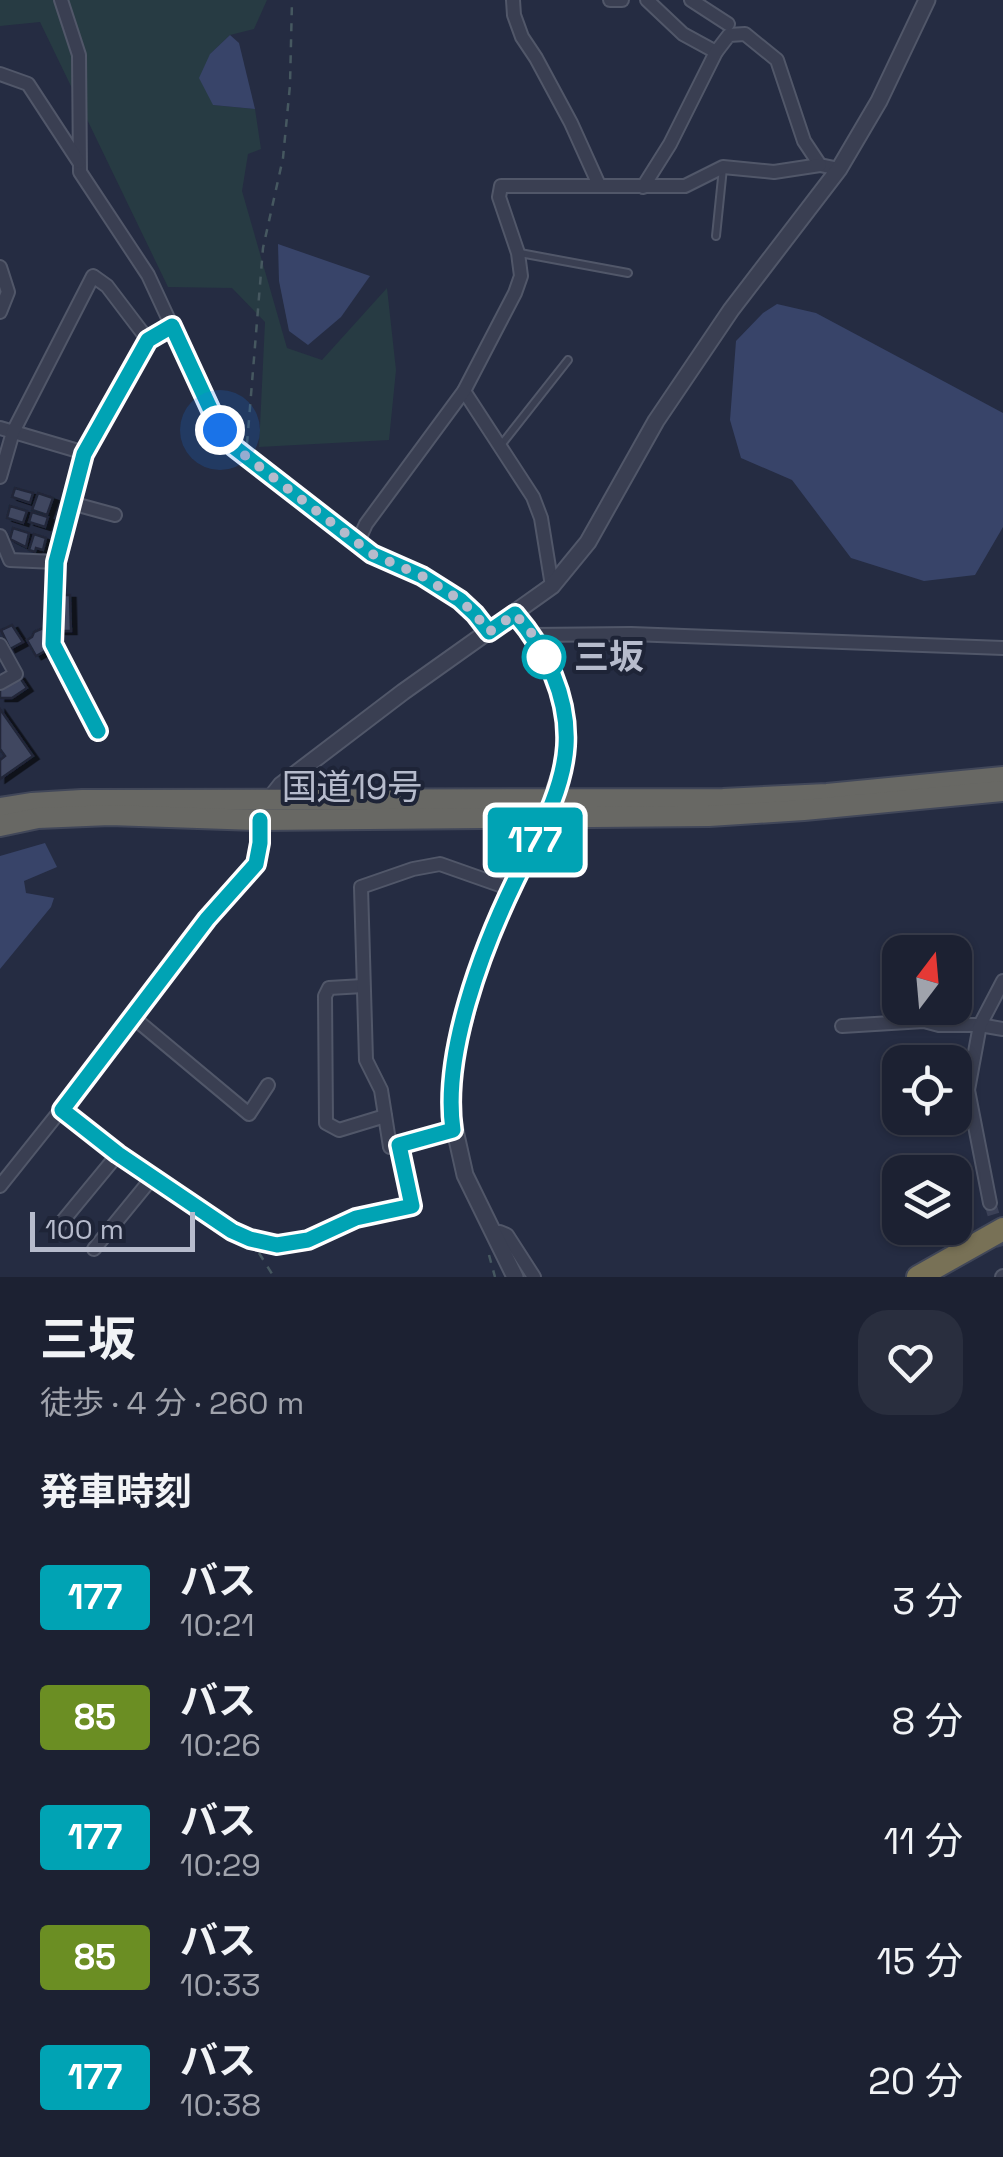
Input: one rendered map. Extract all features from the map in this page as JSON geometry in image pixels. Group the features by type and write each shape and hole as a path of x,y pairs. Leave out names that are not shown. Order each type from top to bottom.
{"highway":[{"name":"国道19号","path":"0,808 82,800 740,798 1003,777"},
{"name":"国道19号","path":"0,826 38,818 110,815 260,820 710,816 1003,792"},
{"path":"918,1277 1003,1229"},
{"path":"951,1277 1003,1246"}],"street":[{"path":"61,0 79,55 80,172 162,301 220,430 234,447 372,554 440,586 460,600 489,632"},
{"path":"514,0 514,16 522,37 571,123 599,185"},
{"path":"610,0 622,0"},
{"path":"646,0 683,34 716,52"},
{"path":"691,0 728,24"},
{"path":"270,799 281,785 403,692 552,586 588,542 656,421 720,326 839,169 879,101 927,0"},
{"path":"644,188 716,52 729,35 745,34 777,60 804,141 820,165"},
{"path":"0,74 28,84 80,164"},
{"path":"361,546 366,524 464,391 515,294 521,276 518,253 498,197 501,186 684,186 723,167 774,172 820,165 839,169"},
{"path":"0,267 8,292 0,312"},
{"path":"0,477 6,430 93,276 106,286 148,340"},
{"path":"98,731 53,644 56,562 84,454 148,340 172,326"},
{"path":"464,391 533,497 552,586"},
{"path":"6,430 84,454"},
{"path":"71,503 115,515"},
{"path":"0,536 10,560 56,562"},
{"path":"515,614 533,635 556,684 564,715 566,749 545,819 482,958 454,1058 450,1108 465,1175 516,1277"},
{"path":"533,635 631,634 1003,648"},
{"path":"0,645 16,674 0,683"},
{"path":"0,1186 207,919 256,864 260,820"},
{"path":"453,1130 390,1147 381,1090 366,1060 361,888 413,869 440,864 511,889"},
{"path":"990,1203 968,1090 980,1025 1003,981"},
{"path":"363,986 329,988 324,996 326,1124 339,1130 385,1116"},
{"path":"134,1018 250,1114 268,1085"},
{"path":"842,1026 924,1021 1003,1028"},
{"path":"62,1110 118,1154 232,1231 277,1245 308,1240 356,1218 412,1206 399,1145"},
{"path":"58,1228 118,1154"},
{"path":"94,1249 152,1178"},
{"path":"493,1232 506,1235 534,1277"}],"lane":[{"path":"716,236 723,167"},
{"path":"518,253 628,273"},
{"path":"500,446 568,360"}],"path":[{"path":"247,456 263,248 284,158 292,0"},
{"path":"250,1239 274,1277"}],"shaded area":[{"path":"0,0 267,0 254,29 230,35 210,54 213,105 255,109 261,149 248,154 242,191 287,348 322,360 387,288 396,370 389,440 259,447 265,322 232,288 168,287 40,22 0,26"}],"water":[{"path":"230,35 239,43 255,109 213,105 199,78 210,54"},
{"path":"278,244 370,276 341,317 308,345 289,331 279,281"},
{"path":"777,304 816,313 1003,413 1003,527 975,575 924,581 851,558 792,480 741,458 730,420 736,341"},
{"path":"45,843 57,867 24,881 26,893 54,898 51,907 0,969 0,856"}],"building":[{"path":"15,488 33,493 30,503 12,497"},
{"path":"38,493 53,498 47,515 32,510"},
{"path":"10,506 27,511 23,523 7,518"},
{"path":"32,512 48,517 45,527 29,522"},
{"path":"13,528 29,533 26,547 10,539"},
{"path":"34,534 46,538 43,550 29,550"},
{"path":"59,595 70,595 71,631 60,631"},
{"path":"12,625 23,642 10,649 1,630"},
{"path":"43,628 51,648 36,656 27,640"},
{"path":"19,676 27,688 12,698 0,698 0,686 7,686"},
{"path":"0,709 33,756 0,779 0,760 5,756 0,749"}],"tunnel":[{"path":"990,1203 1003,1246"}],"bus line":[{"name":"177","path":"98,731 53,644 56,562 84,454 148,340 172,326 220,430 234,447 372,554 422,576 460,600 489,632 515,614 533,635 556,684 564,715 566,749 562,768 545,819 482,958 454,1058 450,1108 453,1130 399,1145 412,1206 356,1218 320,1236 277,1245 232,1231 118,1154 62,1110 207,919 256,864 260,820"}],"place":[{"name":"三坂","path":"544,657"}],"route":[{"path":"220,430 234,447 372,554 422,576 460,600 489,632 515,614 533,635 544,657"}]}
